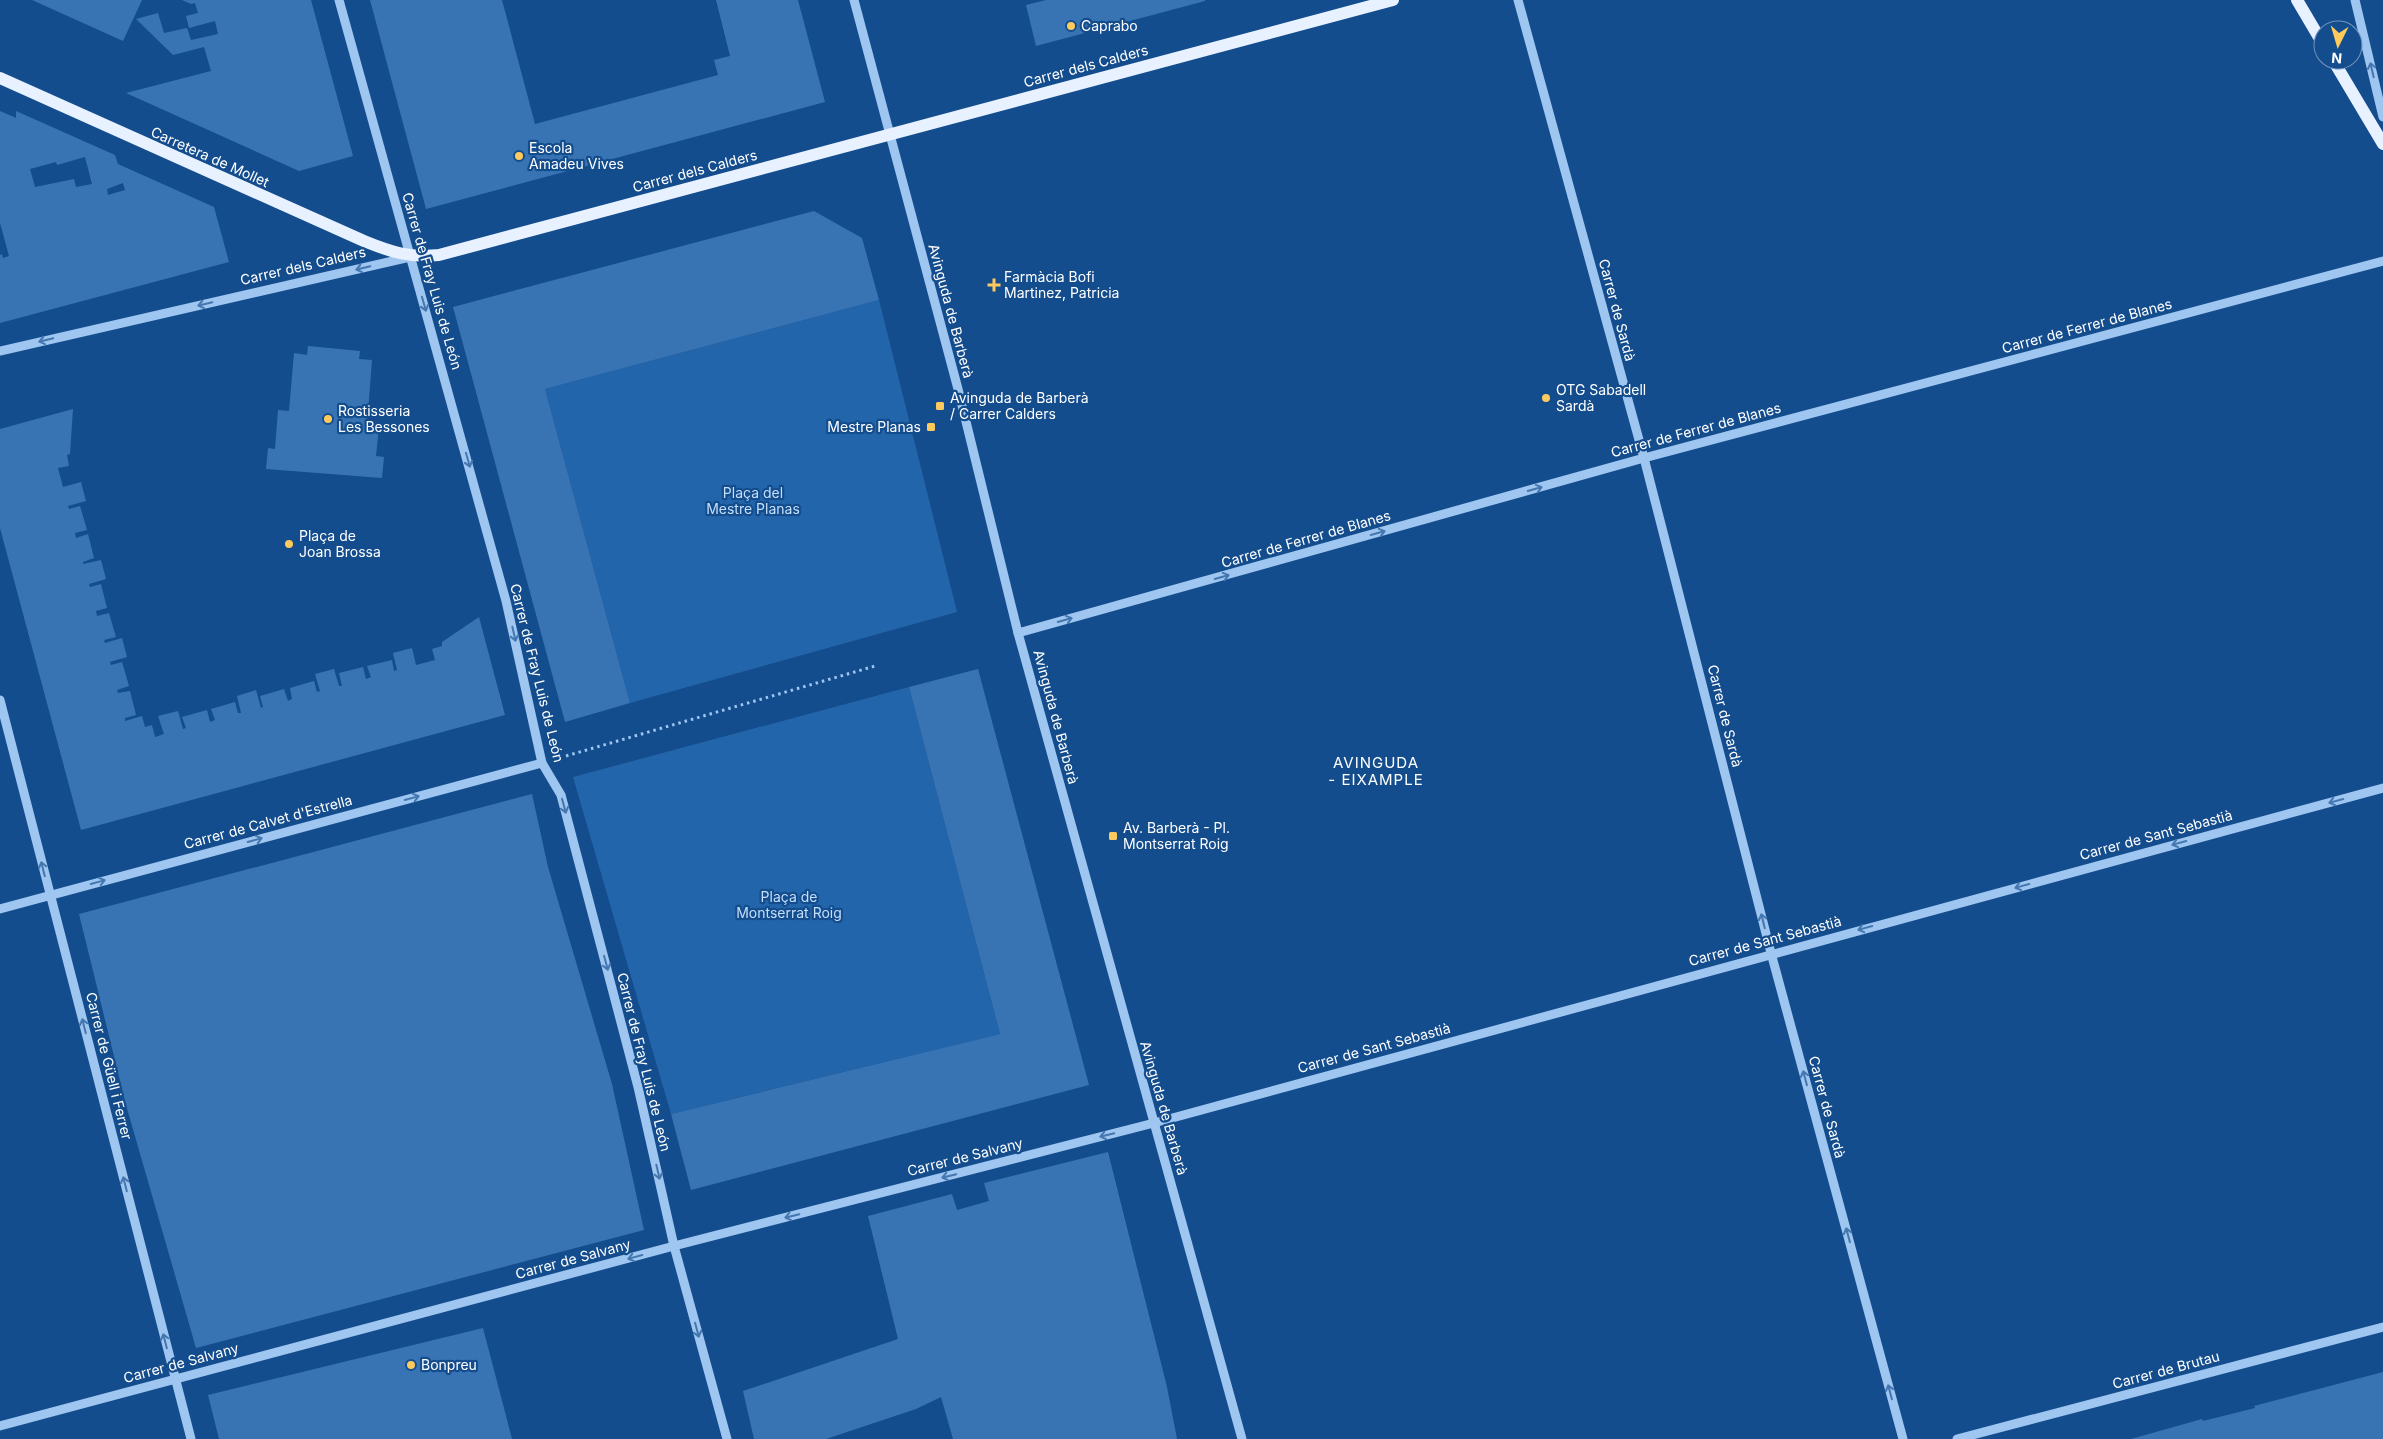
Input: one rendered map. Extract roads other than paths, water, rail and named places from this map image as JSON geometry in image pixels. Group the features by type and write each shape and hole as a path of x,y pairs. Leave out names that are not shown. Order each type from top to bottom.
{"main road":[{"name":"Carrer dels Calders","path":"411,257 439,255 457,251 1393,0"},
{"path":"2297,0 2313,27"},
{"path":"2339,70 2383,144"},
{"name":"Carretera de Mollet","path":"0,78 346,233 387,250 411,257"}],"street":[{"name":"Carrer de Fray Luis de León","path":"340,0 506,601 542,763 561,796 638,1087 674,1246 727,1439"},
{"name":"Avinguda de Barberà","path":"854,0 959,395 1018,633 1242,1439"},
{"name":"Carrer de Sardà","path":"1518,0 1644,458 1771,953 1903,1439"},
{"path":"2355,0 2383,117"},
{"name":"Carrer dels Calders","path":"0,351 411,257"},
{"name":"Carrer de Ferrer de Blanes","path":"1018,633 1644,458 2383,261"},
{"name":"Carrer de Güell i Ferrer","path":"0,700 191,1439"},
{"name":"Carrer de Calvet d'Estrella","path":"0,909 542,763"},
{"name":"Carrer de Sant Sebastià","path":"1154,1123 1771,953 2383,788"},
{"name":"Carrer de Salvany","path":"0,1426 674,1246 1154,1123"},
{"name":"Carrer de Brutau","path":"1957,1439 2383,1327"}],"place":[{"name":"Caprabo","path":"1071,26"},
{"name":"Escola Amadeu Vives","path":"519,156"},
{"name":"Farmàcia Bofi Martinez, Patricia","path":"994,285"},
{"name":"OTG Sabadell Sardà","path":"1546,398"},
{"name":"Avinguda de Barberà / Carrer Calders","path":"940,406"},
{"name":"Rostisseria Les Bessones","path":"328,419"},
{"name":"Mestre Planas","path":"931,427"},
{"name":"Plaça de Joan Brossa","path":"289,544"},
{"name":"Av. Barberà - Pl. Montserrat Roig","path":"1113,836"},
{"name":"Bonpreu","path":"411,1365"}],"district":[{"name":"AVINGUDA - EIXAMPLE","path":"1376,772"}],"park label":[{"name":"Plaça del Mestre Planas","path":"753,502"},
{"name":"Plaça de Montserrat Roig","path":"789,906"}]}
